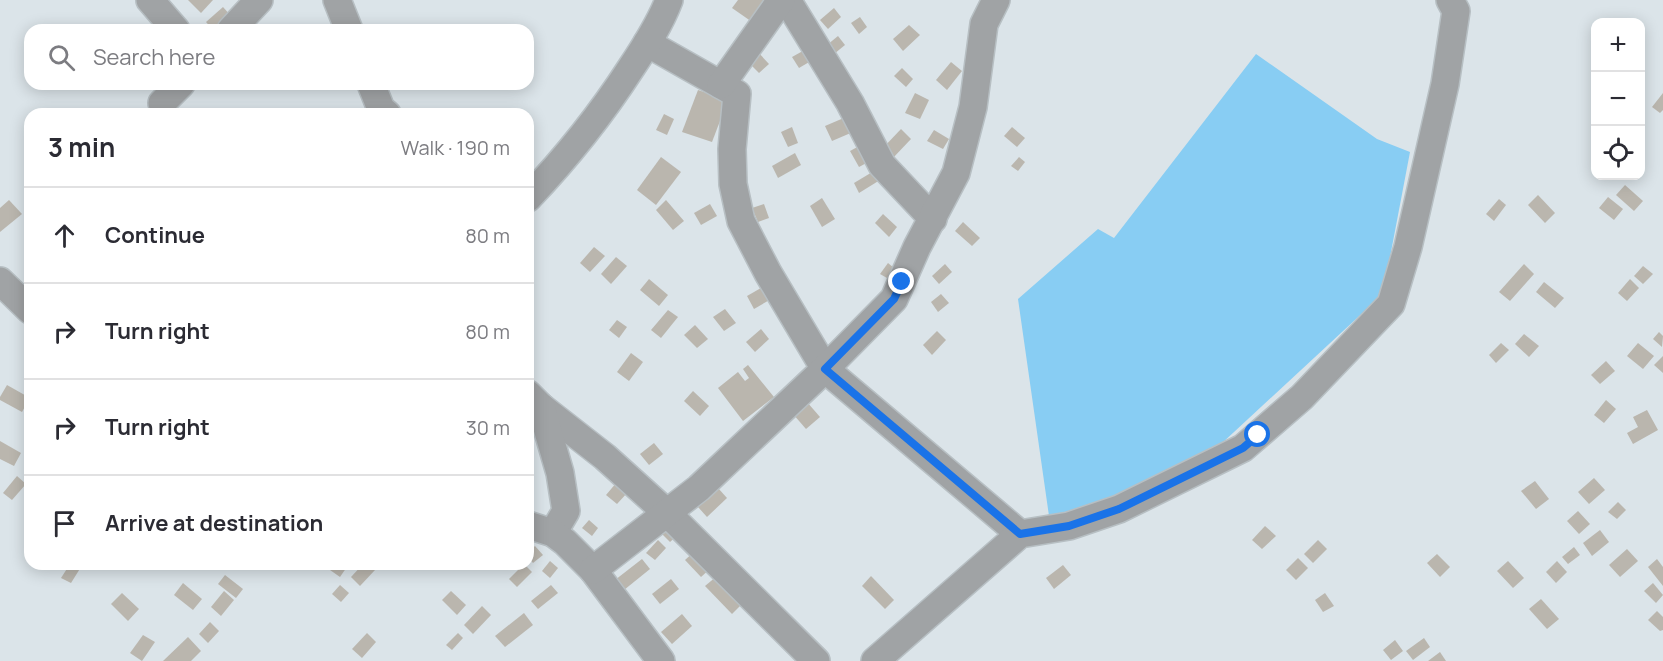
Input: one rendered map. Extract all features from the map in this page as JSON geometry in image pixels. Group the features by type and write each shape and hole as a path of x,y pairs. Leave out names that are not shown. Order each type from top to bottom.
{"street":[{"path":"150,0 171,24"},
{"path":"237,24 259,0"},
{"path":"337,0 347,24"},
{"path":"534,192 604,109 647,43 669,0"},
{"path":"721,85 781,0"},
{"path":"787,0 850,103 882,165 933,219"},
{"path":"593,570 699,488 825,369 894,299 917,247 956,173 973,107 984,24 996,0"},
{"path":"875,661 1020,534 1069,526 1119,509 1243,448 1302,397 1391,304 1408,247 1445,84 1456,11 1450,0"},
{"path":"647,43 737,94 732,149 733,184 741,221 768,273 825,369 1020,534"},
{"path":"162,103 175,90"},
{"path":"373,90 381,108"},
{"path":"0,281 24,304"},
{"path":"534,401 605,457 667,513 816,661"},
{"path":"534,401 560,473 566,511 540,529 566,542 593,570 661,661"}],"shaded area":[{"path":"1256,54 1377,139 1410,152 1383,294 1220,445 1162,477 1050,523 1018,299 1098,229 1114,238"}],"building":[{"path":"188,0 213,0 201,13"},
{"path":"738,0 773,0 755,24 732,8"},
{"path":"223,7 231,16 222,24 206,22"},
{"path":"834,8 841,17 828,29 820,20"},
{"path":"860,17 867,27 859,34 851,23"},
{"path":"909,25 920,35 903,51 893,39"},
{"path":"838,36 845,45 834,54 827,45"},
{"path":"810,47 816,58 799,68 792,57"},
{"path":"757,51 769,64 759,73 747,61"},
{"path":"951,62 962,71 947,90 936,80"},
{"path":"902,68 913,79 906,87 894,76"},
{"path":"698,90 728,100 712,142 682,132"},
{"path":"915,93 929,100 920,119 905,113"},
{"path":"1663,93 1663,110 1660,113 1652,107"},
{"path":"664,114 674,119 667,135 656,130"},
{"path":"846,117 853,132 832,141 825,126"},
{"path":"792,127 798,143 788,147 781,132"},
{"path":"1012,127 1025,138 1017,147 1004,136"},
{"path":"901,129 911,139 892,159 882,149"},
{"path":"934,130 949,139 943,149 927,141"},
{"path":"863,144 872,160 859,167 850,151"},
{"path":"795,153 801,165 778,178 772,166"},
{"path":"661,157 681,172 656,205 637,190"},
{"path":"1019,157 1025,162 1018,171 1011,166"},
{"path":"874,171 880,180 859,193 854,183"},
{"path":"1625,185 1643,201 1634,211 1616,195"},
{"path":"1538,195 1555,213 1545,223 1528,205"},
{"path":"1608,197 1623,209 1614,220 1599,208"},
{"path":"822,198 835,219 822,227 810,206"},
{"path":"1499,199 1506,205 1494,221 1486,214"},
{"path":"9,200 22,214 0,232 0,208"},
{"path":"666,200 684,221 673,230 656,210"},
{"path":"710,204 717,216 701,225 694,213"},
{"path":"764,204 769,218 758,222 752,208"},
{"path":"883,214 897,227 889,237 875,223"},
{"path":"963,222 980,238 972,246 955,231"},
{"path":"594,247 605,256 590,272 580,263"},
{"path":"616,257 627,266 611,284 601,274"},
{"path":"888,263 894,268 887,278 880,274"},
{"path":"945,264 952,272 939,284 932,276"},
{"path":"1524,264 1534,274 1510,301 1499,292"},
{"path":"1643,266 1653,274 1643,284 1634,276"},
{"path":"649,279 668,295 659,306 640,290"},
{"path":"1630,279 1639,288 1627,301 1618,293"},
{"path":"1544,282 1564,298 1555,308 1536,292"},
{"path":"766,285 773,298 754,309 747,296"},
{"path":"941,294 949,303 938,312 931,302"},
{"path":"725,309 736,323 724,331 713,317"},
{"path":"668,310 678,317 661,338 651,330"},
{"path":"617,320 627,327 619,338 609,330"},
{"path":"695,325 708,339 697,348 684,335"},
{"path":"761,329 769,339 755,352 746,342"},
{"path":"937,331 946,340 932,355 923,345"},
{"path":"1659,332 1663,336 1662,347 1653,339"},
{"path":"1524,334 1539,346 1529,357 1515,344"},
{"path":"1501,343 1509,350 1496,363 1489,355"},
{"path":"1638,343 1654,356 1643,369 1627,356"},
{"path":"631,353 643,362 629,381 617,372"},
{"path":"1663,356 1663,373 1654,365"},
{"path":"1606,361 1615,371 1600,384 1591,375"},
{"path":"748,365 774,397 743,421 718,388 738,372 745,381 749,378 743,369"},
{"path":"7,385 24,395 22,412 0,400"},
{"path":"693,391 709,406 700,416 684,401"},
{"path":"1606,400 1616,409 1604,423 1594,415"},
{"path":"807,402 820,417 806,429 793,414"},
{"path":"1647,410 1658,430 1633,444 1627,433 1638,427 1633,417"},
{"path":"0,441 21,453 14,466 0,459"},
{"path":"654,443 663,454 649,465 640,454"},
{"path":"17,476 24,482 24,486 12,500 3,493"},
{"path":"1594,478 1605,490 1589,504 1578,492"},
{"path":"1535,481 1549,499 1536,509 1521,491"},
{"path":"617,482 628,492 617,504 606,495"},
{"path":"718,488 727,498 707,517 698,507"},
{"path":"1618,502 1626,510 1617,519 1608,512"},
{"path":"1578,511 1590,524 1579,534 1567,521"},
{"path":"589,520 598,528 592,536 582,528"},
{"path":"672,524 680,533 670,542 661,533"},
{"path":"1265,526 1276,536 1262,549 1252,540"},
{"path":"1600,530 1609,542 1592,556 1583,543"},
{"path":"658,540 666,548 655,560 646,553"},
{"path":"1318,540 1327,549 1313,563 1304,554"},
{"path":"534,547 543,555 534,562"},
{"path":"1574,547 1580,555 1568,564 1562,557"},
{"path":"1627,549 1638,561 1620,577 1609,565"},
{"path":"696,550 711,568 701,577 685,560"},
{"path":"1437,554 1450,567 1440,577 1427,563"},
{"path":"1298,558 1308,568 1296,580 1286,570"},
{"path":"642,559 650,569 624,590 615,580"},
{"path":"1657,559 1663,567 1663,586 1648,567"},
{"path":"550,561 558,568 550,578 542,571"},
{"path":"1508,561 1524,578 1513,588 1497,571"},
{"path":"1557,561 1567,572 1556,583 1546,572"},
{"path":"1063,565 1071,575 1054,589 1046,578"},
{"path":"66,570 79,570 71,583 61,578"},
{"path":"330,570 345,570 340,577"},
{"path":"357,570 375,570 360,586 351,577"},
{"path":"518,570 532,572 517,587 509,579"},
{"path":"225,575 243,589 236,598 218,584"},
{"path":"717,576 743,603 732,614 705,586"},
{"path":"871,576 894,600 885,609 862,586"},
{"path":"671,579 679,589 660,604 652,594"},
{"path":"183,583 202,599 193,610 174,595"},
{"path":"1653,583 1663,595 1656,603 1644,591"},
{"path":"340,585 349,593 341,602 332,594"},
{"path":"551,585 558,593 538,609 531,601"},
{"path":"224,591 234,600 221,616 211,607"},
{"path":"451,591 466,605 457,615 442,600"},
{"path":"122,593 139,609 128,621 111,604"},
{"path":"1325,593 1334,606 1323,612 1315,600"},
{"path":"1541,599 1559,619 1547,629 1529,609"},
{"path":"482,606 491,615 473,634 464,625"},
{"path":"1657,611 1663,617 1663,630 1660,631 1648,620"},
{"path":"524,613 533,625 505,647 495,636"},
{"path":"682,614 692,626 672,644 661,632"},
{"path":"210,622 219,631 208,643 199,634"},
{"path":"367,633 376,642 362,658 352,649"},
{"path":"458,633 463,638 452,650 446,645"},
{"path":"143,635 155,642 142,661 130,653"},
{"path":"188,637 201,651 191,661 163,661"},
{"path":"1424,638 1430,647 1413,660 1406,651"},
{"path":"1395,640 1403,651 1391,660 1383,650"},
{"path":"1440,652 1446,661 1428,661"}],"route":[{"path":"902,282 894,299 825,369 1020,534 1069,526 1119,509 1243,448 1258,435"}]}
